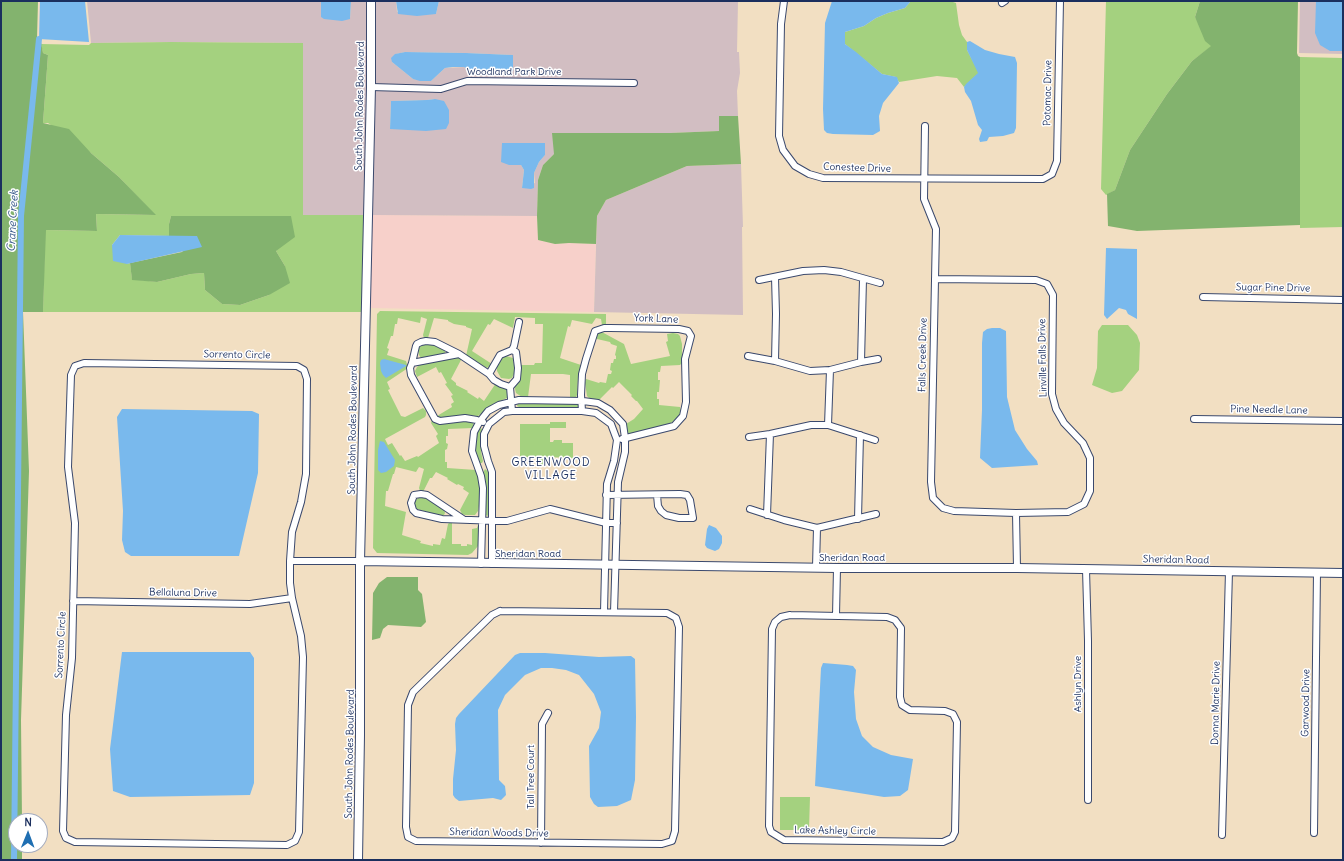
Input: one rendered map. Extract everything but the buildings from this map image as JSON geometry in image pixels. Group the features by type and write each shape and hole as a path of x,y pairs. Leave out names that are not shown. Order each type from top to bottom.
{"street":[{"name":"South John Rodes Boulevard","path":"358,860 360,561 371,87 371,1"},
{"name":"Conestee Drive","path":"784,1 781,24 780,136 783,150 795,166 809,174 823,178 1043,179"},
{"name":"Potomac Drive","path":"1043,179 1052,174 1057,161 1060,1"},
{"name":"Woodland Park Drive","path":"371,87 441,89 467,81 634,83"},
{"name":"Falls Creek Drive","path":"925,126 924,199 936,229 930,482 933,498 943,508 954,511 1016,513"},
{"path":"759,280 803,271 824,270 840,272 880,284"},
{"path":"775,277 775,361"},
{"name":"Linville Falls Drive","path":"935,278 1036,280 1047,284 1053,295 1052,394 1056,410 1064,423 1083,443 1090,458 1090,491 1084,504 1068,512 1016,513"},
{"path":"861,362 863,279"},
{"name":"Sugar Pine Drive","path":"1203,297 1343,300"},
{"path":"489,374 500,356 512,350 519,322"},
{"name":"York Lane","path":"582,411 582,374 595,331 604,328 661,329 684,330 690,333 691,336 685,359 686,402 682,416 674,426 617,440"},
{"path":"489,424 465,418 440,422 435,419 412,375 410,368 417,344 426,341 435,342 459,354 501,384 510,387"},
{"path":"512,350 516,352 518,368 517,379 510,387 512,411"},
{"path":"412,363 459,354"},
{"path":"748,356 775,361 810,371 830,370 878,359"},
{"name":"Sorrento Circle","path":"84,363 297,366 304,370 307,379 306,474 301,502 292,532 290,583 292,598 301,636 303,657 299,832 295,841 287,845 75,842 66,838 63,831 66,716 72,658 74,523 68,467 71,375 75,366 84,363"},
{"path":"828,425 830,370"},
{"path":"481,564 483,488 472,452 474,432 480,421 488,412 499,405 512,401 582,401 598,403 610,410 622,424 625,438 625,452 619,474 617,495 614,612"},
{"path":"492,564 493,483 492,472 484,446 484,434 489,424 504,412 512,411 582,411 596,413 611,424 617,440 606,495 604,612"},
{"name":"Pine Needle Lane","path":"1194,419 1343,421"},
{"path":"749,437 812,425 828,425 875,440"},
{"path":"767,515 770,434"},
{"path":"858,518 860,435"},
{"path":"478,469 489,465"},
{"path":"463,520 428,495 421,494 414,496 412,507 416,513 442,519 463,520 482,520 492,522 507,521 550,509 606,523 617,523"},
{"path":"606,495 617,495 657,495 687,495 690,500 693,518 678,518 666,515 658,506 657,495"},
{"path":"750,509 816,528 876,514"},
{"path":"1016,513 1017,568"},
{"path":"816,528 816,568"},
{"path":"290,561 360,561"},
{"name":"Sheridan Road","path":"360,561 481,564 816,568 1017,568 1343,573"},
{"path":"836,616 837,568"},
{"name":"Ashlyn Drive","path":"1086,569 1088,641 1088,800"},
{"name":"Donna Marie Drive","path":"1222,835 1229,571"},
{"name":"Garwood Drive","path":"1314,833 1317,572"},
{"name":"Bellaluna Drive","path":"73,601 250,604 292,598"},
{"name":"Sheridan Woods Drive","path":"500,611 614,612 667,613 676,618 679,627 675,831 672,841 662,844 541,843 416,841 408,837 406,827 408,704 413,692 492,615 500,611"},
{"name":"Lake Ashley Circle","path":"790,615 836,616 887,617 895,620 900,628 900,696 902,705 910,710 945,711 953,714 957,722 955,832 952,838 943,842 784,840 771,832 772,629 775,622 782,617 790,615"},
{"name":"Tall Tree Court","path":"541,843 542,724 548,713"}],"shaded area":[{"path":"87,1 321,1 321,17 350,19 351,1 368,1 365,215 303,216 303,43 91,43"},
{"path":"374,1 396,1 397,12 436,14 439,1 738,1 737,52 739,52 740,73 737,91 738,116 719,116 719,131 670,133 554,154 543,165 538,180 537,216 371,215","holes":["405,52 466,53 513,55 475,73 464,67 445,68 431,81 413,79 392,62 396,54","435,99 390,129 391,101","545,155 539,162 534,173 535,183 522,188 524,170 521,165"]},
{"path":"1300,1 1343,1 1343,54 1299,53"},
{"path":"741,164 743,315 594,312 597,216 606,200 687,166"},
{"path":"371,215 537,216 538,240 555,244 596,244 594,312 369,308"}],"green space":[{"path":"1,1 38,1 37,39 41,42 43,53 48,55 43,123 69,129 91,153 119,177 156,215 96,214 97,231 46,230 43,312 23,312 29,471 21,720 22,813 8,813 8,853 22,853 22,860 1,860"},
{"path":"911,1 950,1 956,3 962,35 967,42 967,50 979,73 964,87 957,78 937,76 899,82 896,77 882,74 845,44 845,32 864,26 876,18 888,13 905,8"},
{"path":"1106,1 1200,1 1195,17 1212,46 1192,61 1167,94 1130,150 1115,190 1106,195 1101,189"},
{"path":"1200,1 1298,1 1297,53 1300,57 1300,225 1137,231 1108,226 1107,194 1115,190 1130,150 1167,94 1192,61 1211,46 1205,41 1195,17"},
{"path":"91,43 303,43 303,215 365,215 363,312 43,312 45,230 97,231 96,214 155,215 119,177 91,153 48,123 43,123 48,55 43,53 41,44 89,45","holes":["171,216 291,216 276,251 285,266 269,295 240,305 222,304 205,290 204,273 191,274 157,282 132,279 130,263 127,264 112,245 120,235 169,236"]},
{"path":"1300,57 1343,58 1343,227 1300,228"},
{"path":"719,116 738,116 741,164 687,166 606,200 597,216 596,244 555,244 538,240 538,180 543,165 554,154 552,133 670,133 719,131"},
{"path":"171,216 291,216 295,237 276,251 285,266 290,283 269,295 240,305 222,304 205,290 204,273 191,274 157,282 132,280 130,263 182,252 196,236 169,236"},
{"path":"380,311 606,314 606,325 602,325 601,319 596,318 592,324 572,320 570,327 568,326 560,358 581,365 578,377 577,395 573,398 570,397 570,375 563,374 531,374 528,397 522,397 516,393 514,385 520,365 534,365 535,363 542,363 543,324 535,324 535,318 515,317 513,328 494,319 490,325 488,324 472,351 492,364 487,368 466,356 472,329 466,326 454,324 448,320 434,318 428,338 426,339 423,335 427,319 421,317 420,323 398,318 397,324 395,324 393,336 391,336 387,348 389,349 387,355 406,361 408,368 387,382 390,389 388,390 401,416 405,417 423,408 426,411 426,415 425,417 385,439 388,445 392,443 405,461 417,456 418,457 439,443 436,436 438,434 431,423 432,420 444,424 469,421 473,423 473,428 448,429 446,443 448,444 447,449 445,450 445,462 447,462 447,468 476,470 480,489 479,506 475,515 462,514 460,510 469,493 463,489 464,487 458,484 457,485 447,479 448,478 436,472 432,478 430,478 423,492 420,491 419,488 424,469 419,467 416,472 396,467 388,491 386,491 385,506 406,512 402,535 421,541 420,543 433,546 433,544 440,545 442,538 445,539 448,524 450,522 452,523 452,544 461,544 461,546 467,546 467,544 472,545 472,529 477,528 478,525 478,546 468,555 377,553 373,548 377,314"},
{"path":"1102,325 1128,325 1137,335 1140,343 1139,370 1122,391 1112,393 1092,385 1097,368 1098,331"},
{"path":"600,331 624,344 631,364 670,356 666,342 668,341 667,334 673,333 680,336 682,344 682,363 680,365 661,366 660,372 658,372 658,380 660,380 657,399 659,399 659,405 680,407 681,411 678,417 671,423 628,434 626,433 626,424 634,419 643,409 619,382 598,401 587,396 585,383 586,379 599,383 606,383 608,374 611,374 612,371 610,370 611,363 613,363 614,359 616,359 615,355 617,346 611,344 610,342 597,339 596,337"},
{"path":"425,344 434,345 445,349 445,353 421,358 418,348"},
{"path":"506,356 513,358 514,365 514,374 512,378 509,379 501,378 497,371 497,365 502,357"},
{"path":"454,357 461,358 451,379 456,383 456,385 468,391 467,392 478,399 479,397 484,401 496,383 507,387 507,398 493,404 478,416 464,415 438,418 437,416 452,407 451,404 454,402 451,396 453,395 445,384 447,383 441,372 439,373 436,367 417,377 415,371 421,364"},
{"path":"518,403 580,403 581,406 578,409 521,408 517,406"},
{"path":"550,422 566,422 566,428 550,428 550,442 553,442 554,440 562,440 562,443 573,443 573,458 549,457 549,465 536,465 536,457 520,457 520,424 550,424"},
{"path":"481,428 483,431 481,452 483,461 482,463 479,463 474,451 477,434"},
{"path":"485,469 490,473 490,514 487,516 485,514 483,473"},
{"path":"419,497 423,497 444,509 444,515 440,516 417,509 415,507 415,501"},
{"path":"387,577 418,577 418,590 422,594 426,622 421,627 388,625 383,629 380,638 372,640 373,593 379,583"},
{"path":"780,797 810,797 809,830 780,830"}],"water":[{"path":"40,1 85,1 89,42 39,39"},
{"path":"321,1 351,1 350,19 342,21 324,19 321,17"},
{"path":"396,1 439,1 436,14 417,16 398,14"},
{"path":"832,1 911,1 905,8 888,13 876,18 864,26 845,32 845,44 882,74 897,77 899,83 883,103 879,116 880,131 873,135 833,134 827,133 824,130 825,23"},
{"path":"1316,1 1343,1 1343,51 1330,51 1320,45 1315,33"},
{"path":"970,41 985,50 1015,57 1017,63 1016,128 1014,133 1003,136 989,137 987,141 980,142 979,139 982,130 978,125 971,101 965,92 964,87 978,73 967,50 967,42"},
{"path":"405,52 513,55 513,71 507,73 475,73 464,67 453,67 445,68 431,81 420,81 413,79 392,62 391,58 395,54"},
{"path":"435,99 444,101 449,110 449,123 446,129 426,131 390,129 391,101"},
{"path":"502,143 545,143 545,155 539,162 534,173 534,188 522,188 524,170 521,165 509,165 501,162"},
{"path":"120,235 197,236 202,247 127,264 113,261 112,245"},
{"path":"1106,248 1137,249 1137,319 1128,314 1126,310 1119,308 1107,319 1104,315"},
{"path":"992,328 1000,328 1006,331 1007,397 1015,430 1027,449 1037,461 1038,465 992,468 980,458 983,332"},
{"path":"384,359 406,366 386,378 381,371 380,363 381,360"},
{"path":"122,409 252,411 259,414 258,473 239,556 131,556 125,552 122,540 123,511 117,417"},
{"path":"380,441 384,442 395,460 394,466 386,472 381,473 378,470 378,450"},
{"path":"709,525 716,528 722,536 722,543 719,549 715,551 707,548 705,545"},
{"path":"122,652 250,652 254,658 254,783 250,795 130,797 113,791 110,749"},
{"path":"520,653 545,653 599,657 631,656 635,659 635,780 631,800 617,806 598,807 594,804 590,797 589,746 599,728 601,712 594,694 579,675 566,670 552,668 541,668 525,675 505,695 498,710 499,780 505,786 506,795 501,800 493,798 459,801 455,798 453,795 453,779 456,750 456,718 515,655"},
{"path":"823,663 853,666 856,670 854,692 856,719 862,736 873,747 891,755 913,759 908,790 900,796 884,797 815,786 821,668"}],"waterway":[{"name":"Crane Creek","path":"14,860 21,216 39,39"}],"district":[{"name":"GREENWOOD VILLAGE","path":"551,469"}]}
